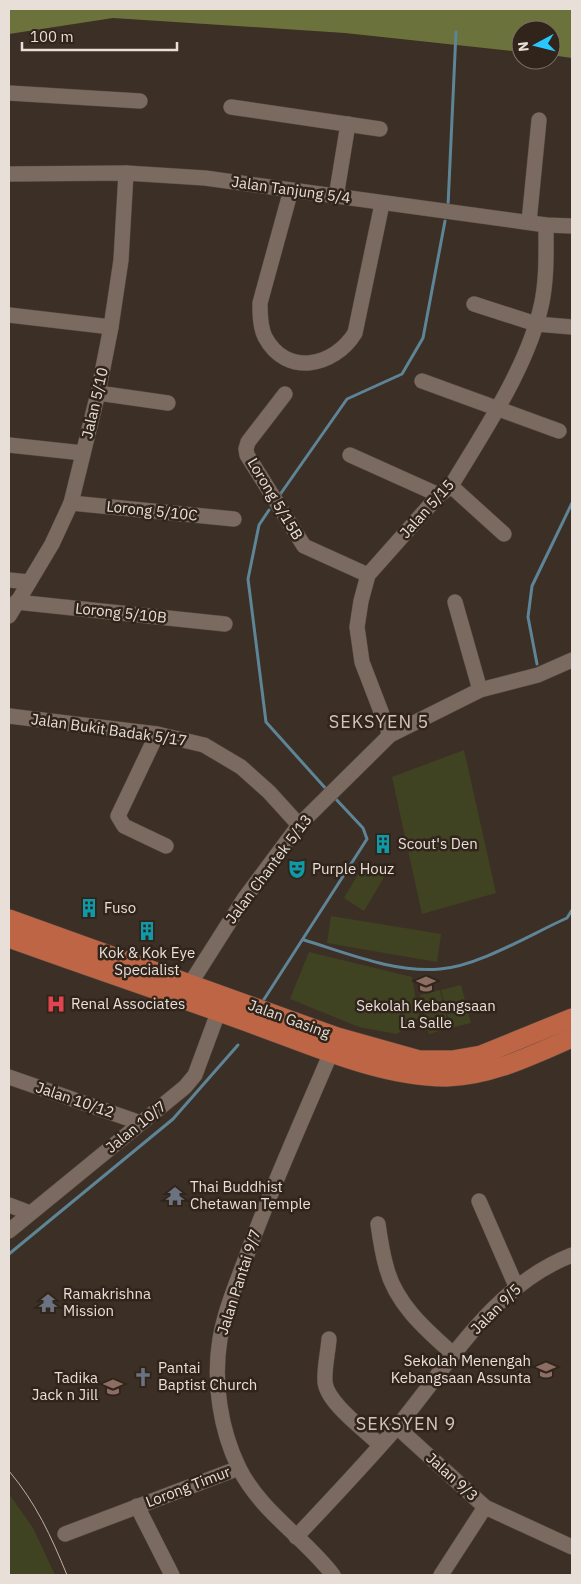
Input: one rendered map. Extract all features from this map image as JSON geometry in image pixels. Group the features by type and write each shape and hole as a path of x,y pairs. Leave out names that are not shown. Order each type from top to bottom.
{"main road":[{"name":"Jalan Gasing","path":"9,919 185,991 419,1076 448,1077 486,1072 572,1038"},
{"name":"Jalan Gasing","path":"9,938 185,991"},
{"name":"Jalan Gasing","path":"334,1045 419,1060 452,1060 481,1055 572,1018"}],"street":[{"path":"9,93 140,101"},
{"path":"231,107 380,129"},
{"path":"529,222 539,120"},
{"path":"336,197 348,124"},
{"name":"Jalan Tanjung 5/4","path":"9,174 126,173 205,178 382,204 546,225 572,226"},
{"name":"Jalan 5/10","path":"9,616 52,544 71,503 98,393 111,327 121,260 126,173"},
{"path":"291,190 260,303 260,319 264,336 273,348 283,357 303,362 325,361 344,348 354,333 382,204"},
{"name":"Jalan 5/15","path":"390,735 362,662 357,627 360,600 368,575 445,490 498,408 518,369 536,324 546,279 546,225"},
{"path":"474,304 536,324 572,326"},
{"path":"9,315 111,327"},
{"path":"422,381 559,431"},
{"path":"98,393 168,403"},
{"name":"Lorong 5/15B","path":"284,394 248,442 247,455 304,546 368,575"},
{"path":"9,445 83,453"},
{"path":"350,455 445,490 504,534"},
{"name":"Lorong 5/10C","path":"71,503 234,519"},
{"path":"9,580 29,582"},
{"name":"Lorong 5/10B","path":"16,602 225,624"},
{"path":"455,602 480,690"},
{"name":"Jalan Chantek 5/13","path":"185,991 244,899 299,825 390,735 480,690 538,674 572,660"},
{"name":"Jalan Bukit Badak 5/17","path":"9,716 157,734 204,745 224,756 269,792 299,825"},
{"path":"157,734 118,816 124,826 166,846"},
{"name":"Jalan 10/7","path":"9,1231 185,1087 195,1075 221,1004"},
{"name":"Jalan Pantai 9/7","path":"333,1575 324,1563 263,1506 239,1468 222,1424 218,1382 220,1338 228,1306 264,1210 326,1059 334,1045"},
{"name":"Jalan 10/12","path":"9,1077 141,1123"},
{"path":"479,1201 516,1286"},
{"path":"9,1205 30,1213"},
{"path":"378,1224 386,1268 399,1296 418,1322 452,1353"},
{"name":"Jalan 9/5","path":"296,1537 397,1427 452,1353 516,1286 556,1261 572,1255"},
{"path":"329,1340 325,1376 328,1393 380,1445"},
{"name":"Jalan 9/3","path":"397,1427 485,1507 572,1547"},
{"name":"Lorong Timur","path":"65,1534 239,1468"},
{"name":"Lorong Timur","path":"137,1506 172,1575"},
{"name":"Jalan 9/3","path":"441,1575 485,1507"}],"green space":[{"path":"9,9 572,9 572,58 561,56 561,20 511,20 511,51 345,33 113,18 9,34"},
{"path":"464,750 496,893 422,914 392,777"},
{"path":"366,861 387,872 364,911 344,898"},
{"path":"331,916 441,934 437,962 327,943"},
{"path":"309,952 412,977 419,1017 397,1034 359,1027 290,999"},
{"path":"461,985 471,1023 451,1028 441,990"},
{"path":"440,990 449,1028 429,1034 420,995"},
{"path":"9,1494 33,1528 55,1575 9,1575"}],"waterway":[{"path":"448,206 456,32"},
{"path":"279,496 347,399 402,374 423,338 445,221"},
{"path":"537,664 528,617 532,586 572,503"},
{"path":"269,510 259,525 248,579 266,722 327,790"},
{"path":"261,1004 367,839 363,828 333,796"},
{"path":"304,940 388,965 405,968 440,969 455,967 488,956 567,918 572,910"},
{"path":"9,1254 173,1119 238,1045"}],"tram line":[{"path":"9,1471 19,1483 42,1520 67,1575"}],"place":[{"name":"Scout's Den","path":"383,844"},
{"name":"Purple Houz","path":"297,869"},
{"name":"Fuso","path":"89,908"},
{"name":"Kok & Kok Eye Specialist","path":"147,931"},
{"name":"Sekolah Kebangsaan La Salle","path":"426,984"},
{"name":"Renal Associates","path":"56,1004"},
{"name":"Thai Buddhist Chetawan Temple","path":"175,1196"},
{"name":"Ramakrishna Mission","path":"48,1303"},
{"name":"Sekolah Menengah Kebangsaan Assunta","path":"546,1370"},
{"name":"Pantai Baptist Church","path":"143,1377"},
{"name":"Tadika Jack n Jill","path":"113,1387"}],"district":[{"name":"SEKSYEN 5","path":"379,722"},
{"name":"SEKSYEN 9","path":"406,1424"}]}
